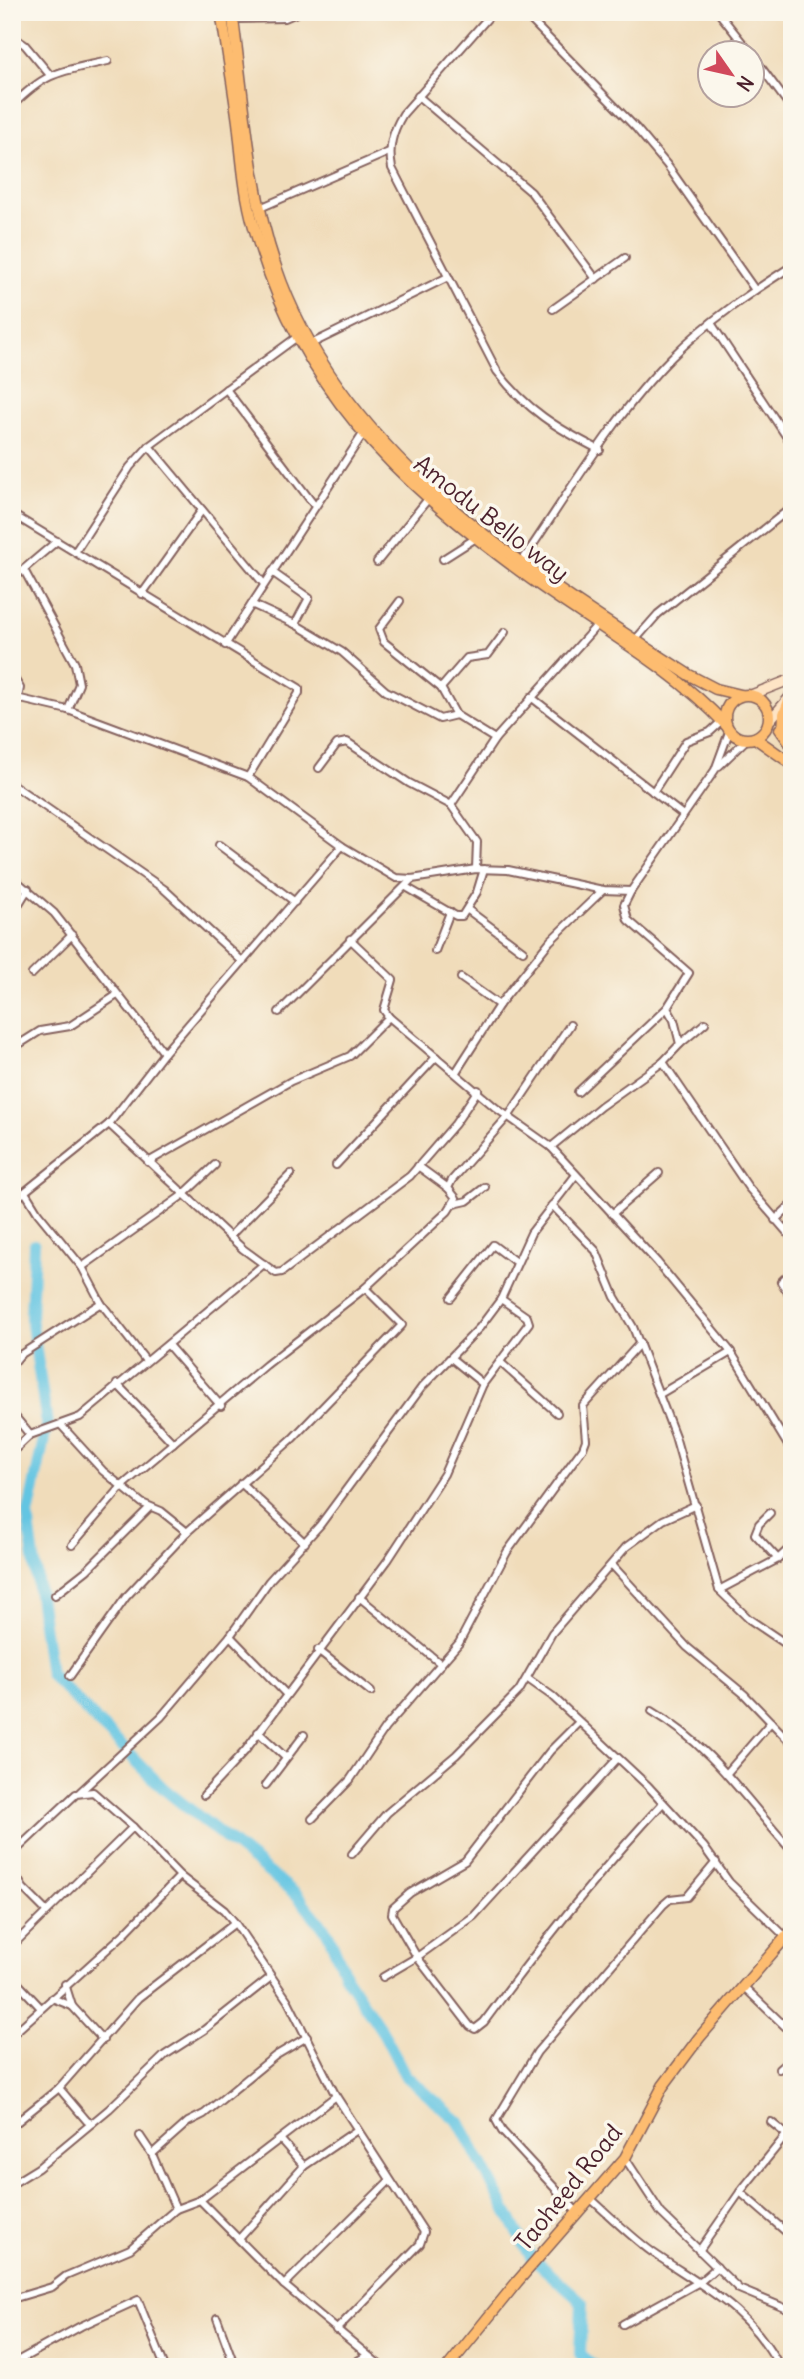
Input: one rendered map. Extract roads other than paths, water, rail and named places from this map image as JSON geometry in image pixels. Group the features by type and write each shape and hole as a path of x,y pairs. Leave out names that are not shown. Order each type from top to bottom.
{"main road":[{"name":"Amodu Bello way","path":"222,12 253,225 267,268 297,337 332,395 363,433 428,499 476,538 704,684 746,695"},
{"name":"Amodu Bello way","path":"232,16 260,208 276,268 311,344 358,412 398,459 519,566 682,682 726,726"},
{"path":"792,746 783,732 770,720 764,702 746,695 727,707 726,726 792,764"},
{"path":"783,732 784,714 792,695"},
{"path":"750,739 762,734 770,720"},
{"name":"Taoheed Road","path":"448,2367 517,2282 625,2158 663,2086 699,2038 790,1937"}],"street":[{"path":"232,16 285,18 299,12"},
{"path":"493,12 418,96 396,126 389,152 392,168 497,371 512,391 556,428 600,450"},
{"path":"523,12 644,137 755,290"},
{"path":"718,12 738,38"},
{"path":"12,36 25,44 50,75"},
{"path":"12,106 36,82 50,75 108,61"},
{"path":"766,74 792,109"},
{"path":"418,96 531,192 596,279"},
{"path":"260,208 389,152"},
{"path":"553,309 625,258"},
{"path":"519,566 600,450 672,357 755,290 792,267"},
{"path":"311,344 449,277"},
{"path":"711,323 792,445"},
{"path":"75,552 130,467 149,446 297,337"},
{"path":"226,389 314,505"},
{"path":"225,645 363,433"},
{"path":"149,446 264,583"},
{"path":"377,562 428,499"},
{"path":"636,639 657,614 792,507"},
{"path":"142,594 201,510"},
{"path":"12,514 299,688 299,693 248,777"},
{"path":"443,559 476,538"},
{"path":"12,579 57,541"},
{"path":"24,570 75,664 79,684 68,710"},
{"path":"272,572 309,598 295,624"},
{"path":"400,601 379,629 380,635 441,688 456,716 495,739"},
{"path":"251,604 295,624 342,652 386,691 440,719 456,716"},
{"path":"451,805 495,739 598,624"},
{"path":"441,688 467,658 488,655 505,632"},
{"path":"12,674 20,688 15,697 68,710 248,777 342,846 396,878 412,880 480,869 508,870 603,890 631,891"},
{"path":"746,695 792,679"},
{"path":"770,720 792,695"},
{"path":"531,697 684,815"},
{"path":"653,792 686,741 726,726"},
{"path":"715,769 726,726"},
{"path":"578,1091 667,1008 689,973 628,920 624,905 715,769 750,739"},
{"path":"318,768 337,744 346,742 409,783 451,805 477,842 480,869 468,910 462,916 450,912 405,887"},
{"path":"12,784 164,889 243,962"},
{"path":"219,845 295,902"},
{"path":"12,1202 108,1124 164,1053 342,846"},
{"path":"12,877 28,889 72,935 164,1053"},
{"path":"279,1012 412,880"},
{"path":"12,915 28,889"},
{"path":"456,1072 499,1005 550,942 603,890"},
{"path":"468,910 523,951"},
{"path":"435,951 450,912"},
{"path":"32,974 72,935"},
{"path":"351,939 393,979 384,1010 389,1017 496,1108 510,1114 551,1147 657,1262 732,1352 792,1452"},
{"path":"461,978 499,1005"},
{"path":"21,1043 40,1031 70,1026 117,995"},
{"path":"667,1008 674,1020 680,1044"},
{"path":"148,1162 291,1081 350,1056 389,1017"},
{"path":"551,1147 601,1106 663,1062 705,1023"},
{"path":"448,1188 474,1153 510,1114 570,1025"},
{"path":"336,1165 436,1057"},
{"path":"663,1062 748,1187 792,1238"},
{"path":"108,1124 229,1237 276,1273 282,1272 399,1184 455,1124 478,1090"},
{"path":"82,1267 183,1195 215,1165"},
{"path":"72,1545 123,1485 221,1406 266,1365 365,1288 454,1204 456,1198 448,1188 418,1166"},
{"path":"612,1214 659,1173"},
{"path":"229,1237 291,1174"},
{"path":"12,1854 161,1717 230,1636 269,1581 305,1543 401,1412 501,1299 530,1233 575,1176"},
{"path":"454,1204 467,1201 485,1187"},
{"path":"25,1192 38,1213 82,1267 102,1303 146,1362"},
{"path":"775,1220 792,1204"},
{"path":"552,1205 597,1251 615,1297 640,1343 660,1394 696,1504 719,1590 749,1619 792,1648"},
{"path":"451,1297 493,1245 517,1263"},
{"path":"12,1452 30,1435 80,1417 264,1264"},
{"path":"792,1271 781,1282 792,1298"},
{"path":"70,1676 126,1597 187,1532 293,1438 402,1325 365,1288"},
{"path":"204,1795 258,1732 388,1560 444,1474 483,1384 529,1322 527,1317 501,1299"},
{"path":"12,1365 29,1350 44,1343 102,1303"},
{"path":"312,1819 350,1780 386,1728 459,1643 507,1552 583,1448 586,1440 583,1406 640,1343"},
{"path":"168,1345 221,1406"},
{"path":"660,1394 732,1352"},
{"path":"451,1358 483,1384"},
{"path":"500,1362 557,1413"},
{"path":"117,1384 173,1443"},
{"path":"12,1413 30,1435"},
{"path":"61,1424 103,1471 149,1508 161,1511 187,1532"},
{"path":"241,1483 305,1543"},
{"path":"352,1854 387,1813 456,1755 503,1709 528,1679 530,1668 552,1633 641,1533 696,1504"},
{"path":"55,1595 87,1570 149,1508"},
{"path":"770,1513 759,1524 755,1534 778,1559"},
{"path":"719,1590 778,1559 792,1546"},
{"path":"613,1566 687,1647 744,1694 792,1744"},
{"path":"359,1597 401,1628 441,1664"},
{"path":"230,1636 286,1693"},
{"path":"318,1650 371,1692"},
{"path":"528,1679 541,1686 663,1803 716,1862 729,1882 790,1937"},
{"path":"652,1711 684,1730 727,1773 792,1851"},
{"path":"727,1773 771,1722"},
{"path":"578,1723 550,1751 465,1861 394,1904 392,1914 417,1957 470,2026 479,2028 554,1926 663,1803"},
{"path":"258,1732 285,1757"},
{"path":"266,1785 304,1735"},
{"path":"383,1977 417,1957 474,1916 617,1759"},
{"path":"80,1791 93,1792 103,1798 180,1875 224,1910 235,1923 307,2037 357,2130 418,2222 424,2239 336,2330"},
{"path":"12,1946 133,1827"},
{"path":"577,2212 502,2131 496,2120 537,2052 586,1992 663,1905 670,1899 687,1897 716,1862"},
{"path":"12,1869 23,1888 46,1911"},
{"path":"12,2035 65,1984 124,1934 180,1875"},
{"path":"12,2126 60,2088 138,1998 235,1923"},
{"path":"12,1977 40,2007"},
{"path":"12,2184 38,2168 92,2123 164,2055 204,2030 271,1977"},
{"path":"65,1984 72,2006 103,2040"},
{"path":"744,1987 792,2033"},
{"path":"52,1998 72,2006"},
{"path":"152,2154 188,2122 204,2114 275,2056 307,2037"},
{"path":"779,2068 792,2058"},
{"path":"60,2088 87,2121 92,2123"},
{"path":"12,2300 52,2287 66,2276 131,2249 176,2208 200,2200 337,2096"},
{"path":"699,2251 710,2239 740,2192 789,2137 771,2122"},
{"path":"239,2239 304,2166 357,2130"},
{"path":"140,2136 152,2154 176,2208"},
{"path":"281,2140 304,2166"},
{"path":"625,2158 661,2213 739,2289 792,2311"},
{"path":"284,2285 389,2181"},
{"path":"740,2192 792,2236"},
{"path":"590,2199 652,2251 701,2281 738,2310 768,2346 780,2367"},
{"path":"200,2200 284,2285 382,2367"},
{"path":"623,2324 701,2281 717,2267"},
{"path":"12,2364 81,2326 138,2300 165,2367"},
{"path":"217,2318 235,2367"},
{"path":"347,2367 366,2356"}],"waterway":[{"path":"34,1245 31,1318 47,1424 28,1516 50,1674 164,1789 297,1895 328,1933 346,1977 384,2034 405,2075 459,2122 531,2257 582,2302 580,2354 595,2367"}]}
